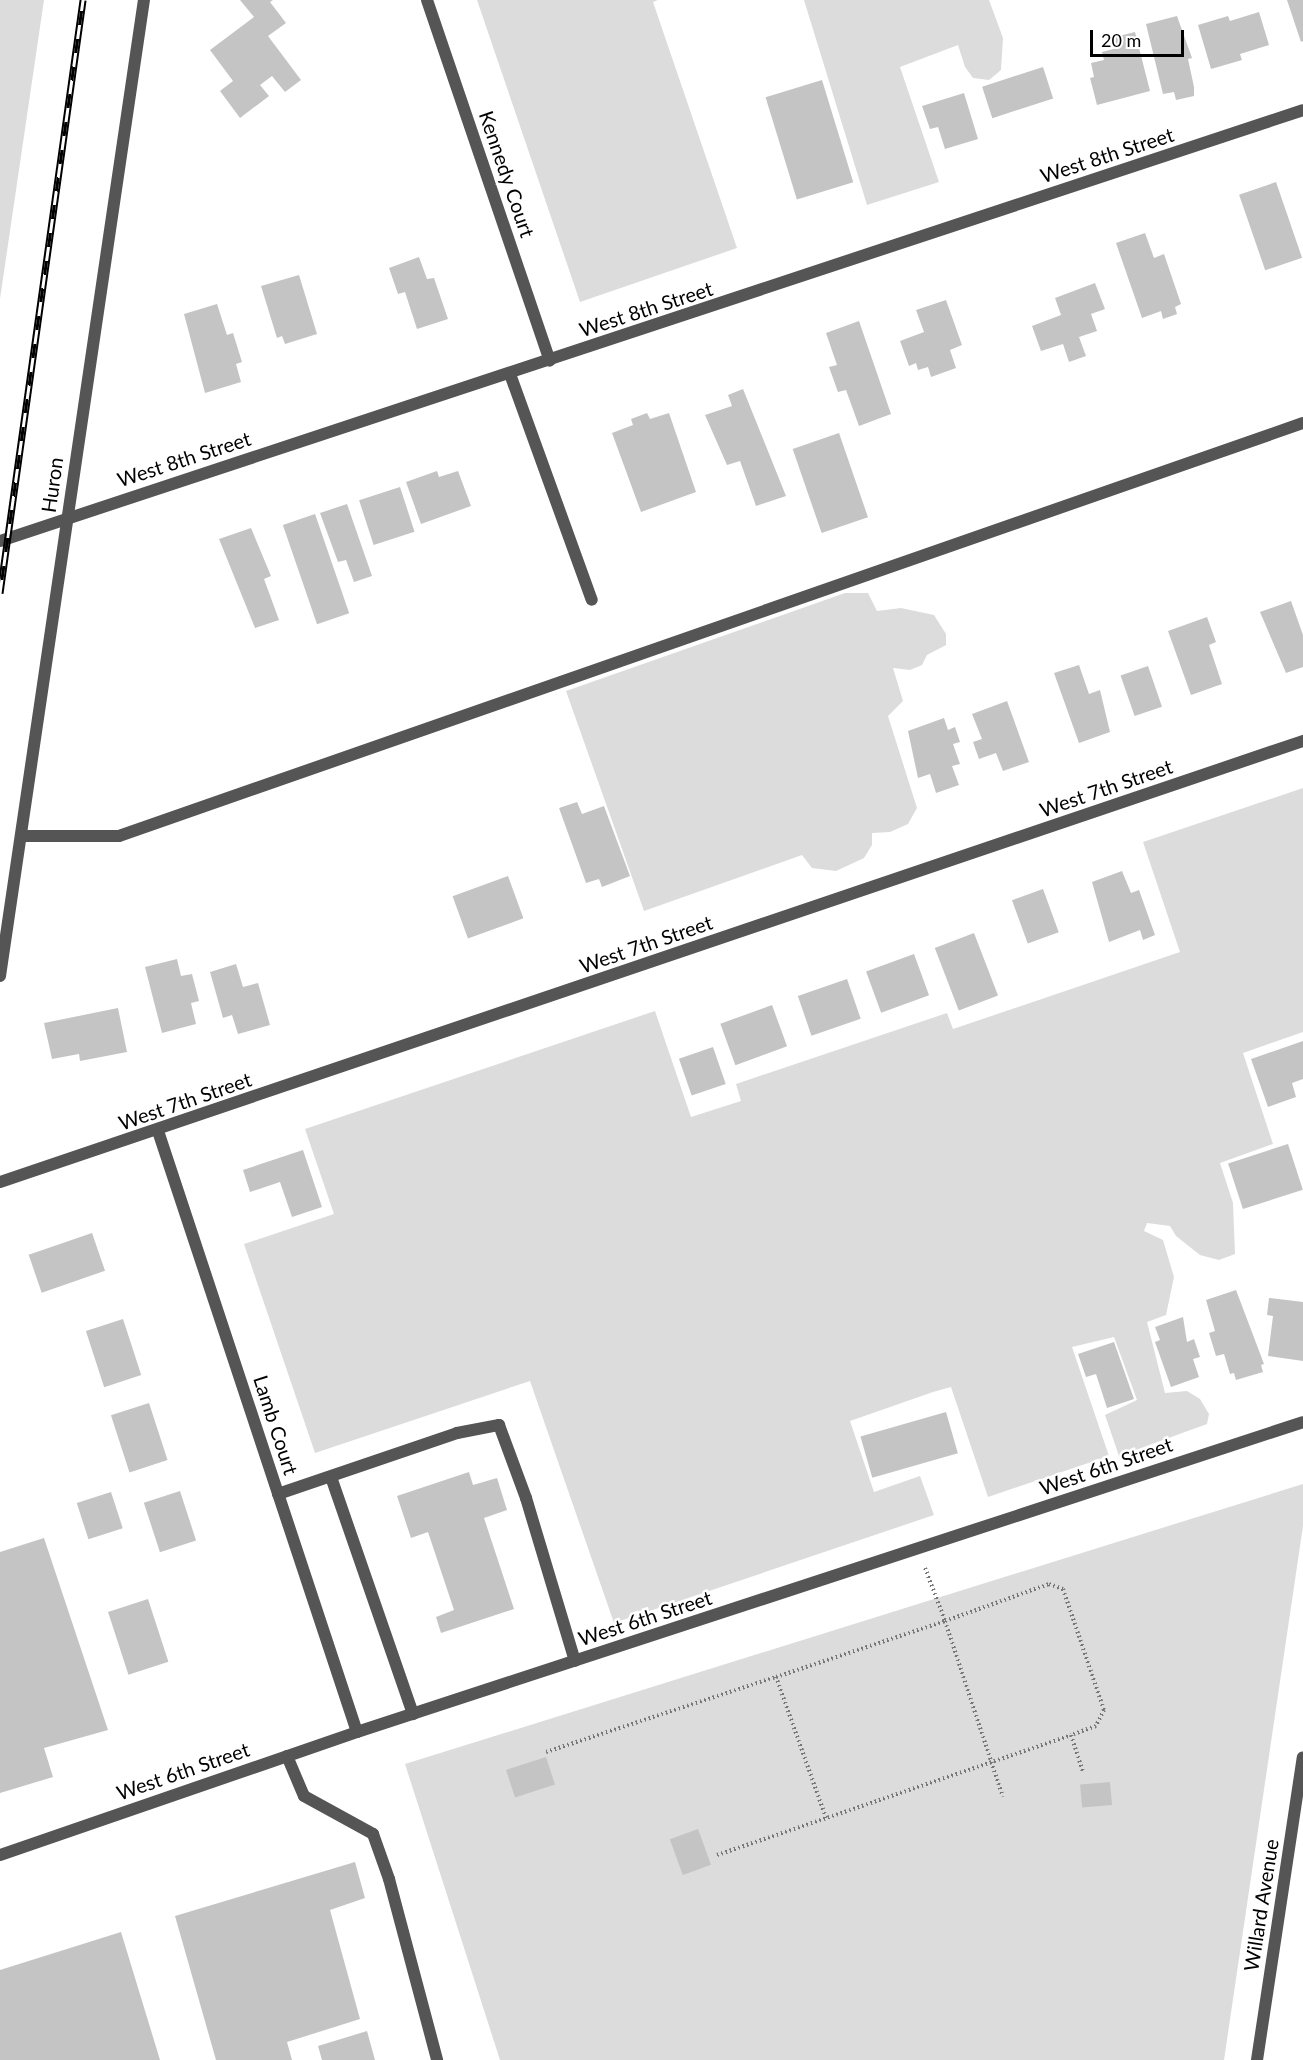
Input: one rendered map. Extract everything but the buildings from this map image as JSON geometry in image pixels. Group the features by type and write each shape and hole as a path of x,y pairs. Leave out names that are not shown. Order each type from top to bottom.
{"street":[{"name":"Huron","path":"0,976 144,0"},
{"name":"Kennedy Court","path":"427,0 550,361"},
{"name":"West 8th Street","path":"0,541 550,361 1303,110"},
{"path":"510,374 592,600"},
{"path":"21,836 119,836 1303,423"},
{"name":"West 7th Street","path":"0,1182 158,1131 1303,741"},
{"name":"Lamb Court","path":"158,1131 357,1732"},
{"name":"West 6th Street","path":"0,1855 357,1732 918,1551 1303,1422"},
{"path":"278,1494 457,1433 499,1425 526,1498 575,1661"},
{"path":"331,1476 413,1714"},
{"path":"287,1756 304,1796 374,1834 389,1878 437,2060"},
{"name":"Willard Avenue","path":"1257,2060 1303,1757"}],"path":[{"path":"918,1551 945,1621 1003,1797"},
{"path":"546,1752 945,1621 1049,1584 1063,1589 1104,1710 1096,1726 717,1855"},
{"path":"776,1677 826,1818"},
{"path":"1071,1735 1083,1773"}],"shaded area":[{"path":"0,0 44,0 0,299"},
{"path":"477,0 658,0 653,2 737,248 580,302"},
{"path":"804,0 989,0 1003,38 1001,70 989,80 973,78 965,67 958,45 900,67 939,182 867,205"},
{"path":"845,593 868,593 877,611 901,608 934,615 946,634 946,645 927,655 922,665 910,670 893,668 903,701 888,716 917,808 908,824 890,832 872,833 872,845 864,858 836,871 812,868 802,855 644,911 566,691"},
{"path":"1303,788 1303,1032 1243,1053 1273,1144 1220,1163 1233,1203 1235,1254 1219,1260 1200,1255 1176,1236 1170,1226 1147,1223 1144,1231 1163,1240 1174,1277 1166,1315 1147,1322 1165,1393 1187,1391 1200,1399 1209,1414 1207,1424 1119,1456 1105,1415 1137,1400 1114,1337 1072,1347 1109,1456 988,1497 951,1387 933,1392 850,1421 874,1492 920,1476 934,1515 614,1623 530,1381 315,1453 244,1244 334,1214 305,1129 655,1011 691,1117 741,1101 736,1084 947,1013 953,1029 1180,952 1143,842"},
{"path":"1303,1484 1303,1526 1224,2060 500,2060 405,1764"}],"railway":[{"path":"0,593 83,0"}]}
